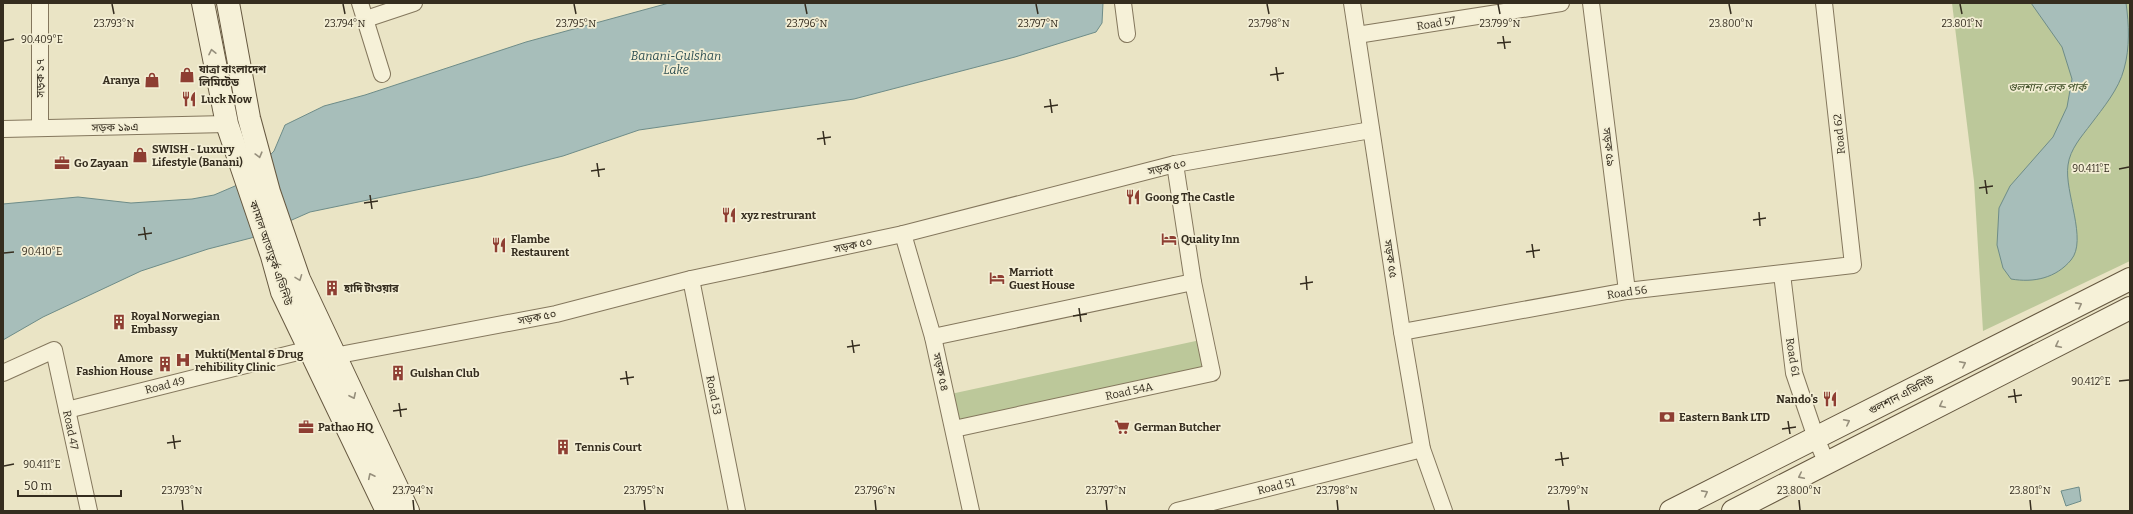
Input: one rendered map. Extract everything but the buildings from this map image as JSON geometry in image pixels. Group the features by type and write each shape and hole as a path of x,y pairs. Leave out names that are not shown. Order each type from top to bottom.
{"main road":[{"name":"কামাল আতাতুর্ক এভিনিউ","path":"203,3 227,124 242,172 277,244 299,279 324,350 388,511"},
{"name":"কামাল আতাতুর্ক এভিনিউ","path":"228,3 249,118 269,192 277,244"},
{"name":"গুলশান এভিনিউ","path":"1671,511 2130,279"},
{"path":"1733,511 2130,308"},
{"name":"কামাল আতাতুর্ক এভিনিউ","path":"324,350 408,511"}],"street":[{"name":"সড়ক ১৭","path":"40,3 40,128"},
{"path":"360,3 382,74"},
{"path":"366,19 414,3"},
{"path":"1123,3 1127,34"},
{"name":"সড়ক ৫৫","path":"1352,3 1402,332 1422,449 1444,511"},
{"name":"Road 57","path":"1357,35 1562,3"},
{"name":"সড়ক ৫৯","path":"1591,3 1627,291"},
{"name":"Road 62","path":"1824,3 1853,265"},
{"name":"সড়ক ১৯এ","path":"3,129 227,124"},
{"name":"সড়ক ৫০","path":"324,350 556,314 691,278 903,234 1175,164 1371,130"},
{"name":"Road 54A","path":"954,429 1212,373 1193,282 1175,164"},
{"name":"সড়ক ৫৪","path":"903,234 933,337 971,511"},
{"name":"Road 56","path":"1402,332 1627,291 1853,265"},
{"name":"Road 61","path":"1782,274 1794,373 1816,438 1827,464"},
{"name":"Road 53","path":"691,278 738,511"},
{"path":"933,337 1193,282"},
{"name":"Road 47","path":"3,373 54,350 89,511"},
{"name":"Road 49","path":"67,410 324,350"},
{"name":"Road 51","path":"1177,511 1422,449"}],"green space":[{"name":"গুলশান লেক পার্ক","path":"1952,3 2130,3 2130,261 1983,331 1974,181"},
{"path":"1205,339 1212,373 954,429 946,395"}],"water":[{"name":"Banani-Gulshan Lake","path":"669,3 1103,3 1102,23 1096,32 1015,57 854,99 639,130 563,156 479,177 310,212 251,238 208,249 141,271 43,317 3,340 3,204 78,197 131,203 192,199 214,195 235,186 254,172 274,151 285,125 324,106 365,95 526,42"},
{"path":"2031,3 2126,3 2128,44 2124,69 2115,91 2077,143 2069,159 2068,176 2076,228 2076,251 2071,260 2059,271 2044,278 2020,280 2011,279 2003,268 1997,245 1999,208 2010,186 2053,137 2067,107 2072,79 2062,47"},
{"path":"2079,487 2081,501 2066,506 2061,491"}],"place":[{"name":"যাত্রা বাংলাদেশ লিমিটেড","path":"187,75"},
{"name":"Aranya","path":"152,80"},
{"name":"Luck Now","path":"189,99"},
{"name":"SWISH - Luxury Lifestyle (Banani)","path":"140,155"},
{"name":"Go Zayaan","path":"62,163"},
{"name":"Goong The Castle","path":"1133,197"},
{"name":"xyz restrurant","path":"729,215"},
{"name":"Quality Inn","path":"1169,239"},
{"name":"Flambe Restaurent","path":"499,245"},
{"name":"Marriott Guest House","path":"997,278"},
{"name":"হাদি টাওয়ার","path":"332,288"},
{"name":"Royal Norwegian Embassy","path":"119,322"},
{"name":"Mukti(Mental & Drug rehibility Clinic","path":"183,360"},
{"name":"Amore Fashion House","path":"165,364"},
{"name":"Gulshan Club","path":"398,373"},
{"name":"Nando's","path":"1830,399"},
{"name":"Eastern Bank LTD","path":"1667,417"},
{"name":"Pathao HQ","path":"306,427"},
{"name":"German Butcher","path":"1122,427"},
{"name":"Tennis Court","path":"563,447"}]}
